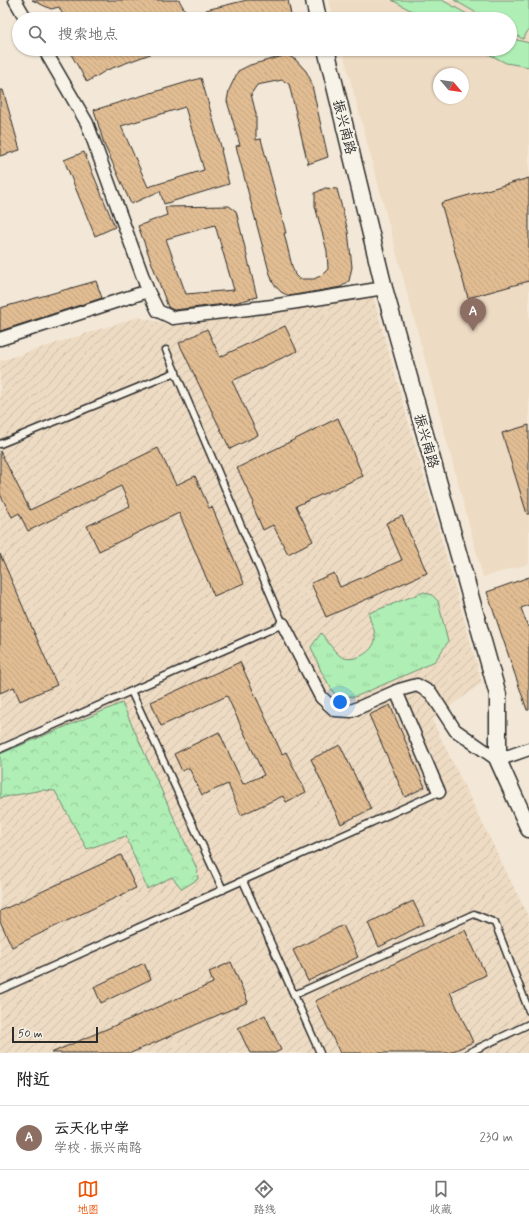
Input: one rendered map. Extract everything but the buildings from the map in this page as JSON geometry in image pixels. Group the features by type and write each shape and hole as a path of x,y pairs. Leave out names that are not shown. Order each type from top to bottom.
{"main road":[{"path":"314,0 317,12"},
{"name":"振兴南路","path":"328,56 384,288 498,695 498,760 529,829"}],"street":[{"path":"15,0 22,12"},
{"path":"48,56 86,123 148,291 158,311 173,318 272,306 384,288"},
{"path":"0,339 148,291"},
{"path":"283,624 321,697 335,710 351,711 396,691 417,685 431,693 455,730 498,760 529,749"},
{"path":"396,691 439,792"}],"lane":[{"path":"0,749 283,624 166,350"},
{"path":"0,444 176,372"},
{"path":"131,691 223,890"},
{"path":"0,990 439,792"},
{"path":"243,881 320,1053"},
{"path":"294,995 474,914 495,923 529,1011"},
{"path":"468,1053 529,1024"}],"shaded area":[{"path":"329,0 529,0 529,564 483,577 344,56 517,56 517,12 332,12"},
{"path":"373,296 482,683 432,720 529,918 529,1053 0,1053 0,361 138,317 176,326"}],"green space":[{"path":"392,0 442,0 463,12 413,12"},
{"path":"454,0 529,0 529,29 523,39 517,36 517,12 475,12"},
{"path":"517,40 529,43 529,67 506,63 492,56 517,56"},
{"path":"424,592 432,595 438,601 448,642 435,661 355,697 335,695 321,671 311,647 321,633 334,650 344,658 349,659 361,656 370,649 374,644 375,639 369,613"},
{"path":"122,703 197,869 198,879 182,889 172,877 147,889 126,836 87,849 55,791 42,790 0,798 0,754"}],"place":[{"name":"云天化中学","path":"473,331"}]}
